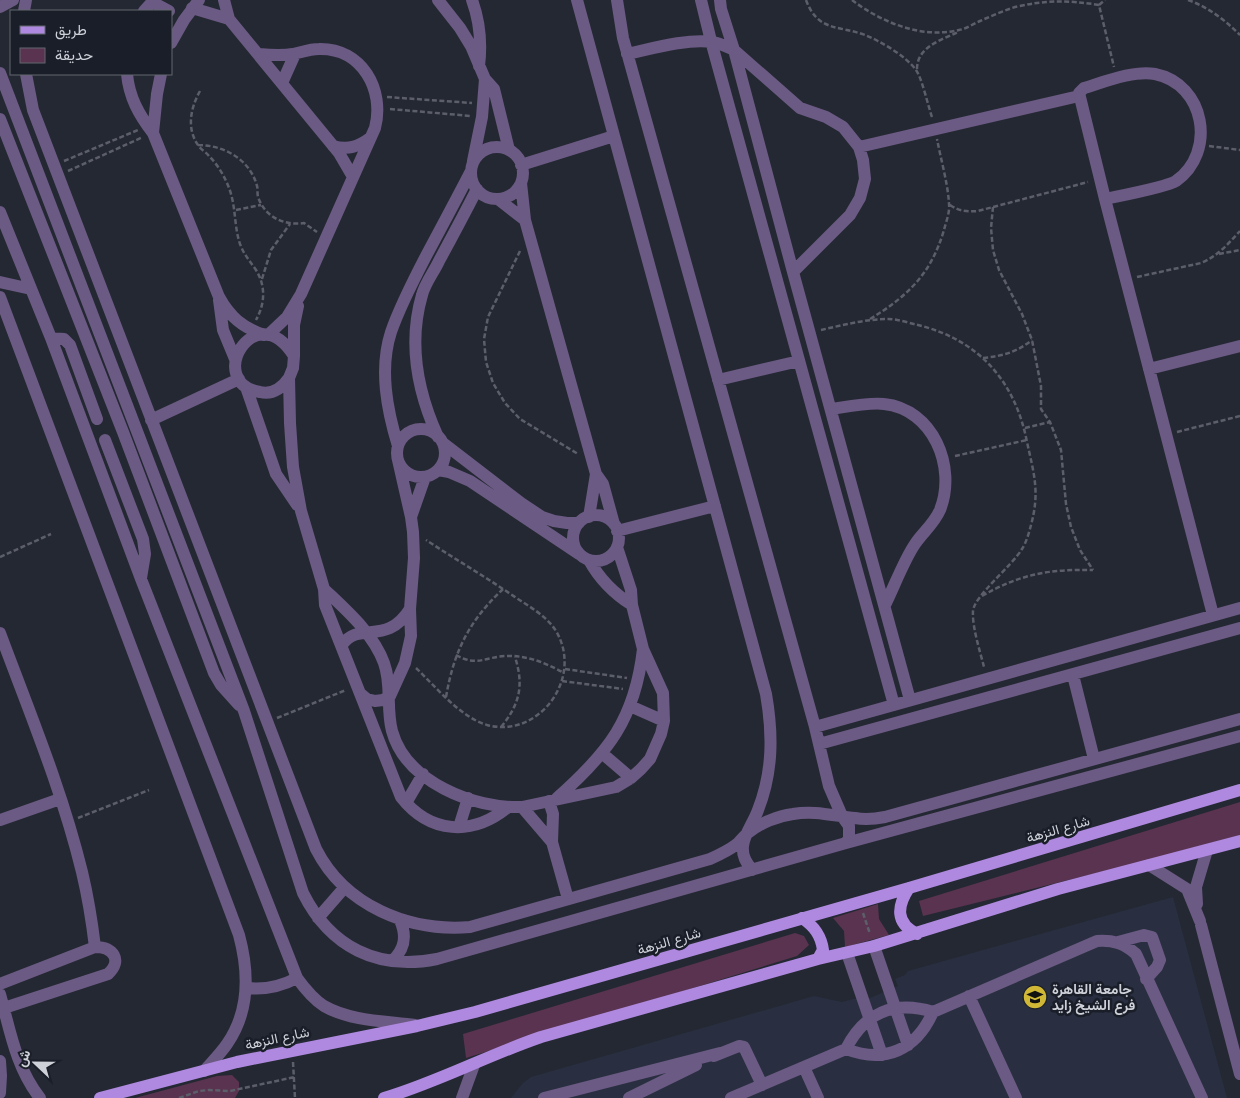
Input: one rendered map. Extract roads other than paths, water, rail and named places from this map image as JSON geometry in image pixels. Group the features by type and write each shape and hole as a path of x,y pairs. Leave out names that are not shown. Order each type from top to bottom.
{"main road":[{"name":"شارع النزهة","path":"100,1098 237,1062 417,1026 476,1012 909,888 1240,790"},
{"path":"384,1098 411,1090 541,1037 818,959 917,934 1058,889 1240,841"},
{"path":"909,888 902,899 900,911 903,923 908,929 917,934"},
{"path":"802,918 812,925 819,934 823,950 818,959"}],"street":[{"path":"0,7 13,0"},
{"path":"224,0 230,20 345,161 353,177"},
{"path":"438,0 460,28 485,79 496,95 509,150"},
{"path":"472,0 480,27 482,46 479,66"},
{"path":"577,0 766,694 772,741 767,781 758,812 743,842 746,862 752,870"},
{"path":"618,0 627,54 815,727 829,786 850,832 846,843"},
{"path":"701,0 710,41 894,705"},
{"path":"720,0 910,700"},
{"path":"150,4 165,10"},
{"path":"172,41 195,4 230,20"},
{"path":"172,13 184,20"},
{"path":"627,54 679,42 710,41 734,50 800,108 826,117 842,127 859,147 863,160 865,179 860,198 850,215 793,272"},
{"path":"235,360 238,350 245,342 254,337 266,335 288,317 301,294 371,137 376,123 378,102 373,84 366,72 357,62 334,50 321,48 295,54 258,54"},
{"path":"282,83 295,54"},
{"path":"1105,199 1174,182 1186,172 1195,160 1200,145 1202,129 1199,114 1192,100 1182,88 1169,79 1155,74 1139,73 1084,88 1079,96 1105,199 1213,615"},
{"path":"26,75 33,110 316,849 329,870 345,887 376,910 400,920 434,928 470,927 710,859 724,853 748,833 769,821 793,814 818,813 856,819 885,817 1240,719"},
{"path":"126,75 131,96 137,110 151,129 218,297 231,316 249,330 282,341 294,356"},
{"path":"151,129 160,75"},
{"path":"0,96 2,78"},
{"path":"2,78 244,711 303,893 318,918 338,940 351,948 378,959 392,961 422,962 437,959 846,843 1240,736"},
{"path":"485,79 472,178 477,189 483,195 498,199 525,220"},
{"path":"859,147 1079,96"},
{"path":"0,120 123,432 214,673 221,686 244,711"},
{"path":"522,165 614,136"},
{"path":"333,146 353,148 363,144 371,137"},
{"path":"398,446 401,440 412,431 426,430 518,507 584,557 600,561 610,556 617,547 619,539 604,484 594,468 525,220 521,183 522,165 519,159 509,150 495,147 488,149 476,158 410,288 391,333 386,371 388,409 398,446 398,460 411,517 414,558 410,609 411,636 406,658 390,696 388,708 392,733 405,756 423,774 444,789 487,804 507,808 522,807 616,787 631,778 645,764 656,747 664,721 663,693 642,649 632,605 631,590 617,547"},
{"path":"498,199 514,192 521,183"},
{"path":"398,460 400,466 411,476 425,477 438,470 444,458 440,440 420,390 416,365 415,339 422,294 477,189"},
{"path":"0,212 51,338 90,447 297,978 308,993 323,1005 339,1013 417,1026"},
{"path":"0,282 31,289"},
{"path":"410,288 422,294"},
{"path":"301,294 294,325 294,356 290,378 291,445 301,512 324,588 325,604 401,797 414,811 430,821 447,826 472,826 497,816 507,808"},
{"path":"218,297 223,330 235,360 236,370 276,474 301,512"},
{"path":"0,298 239,935 243,951 247,988 244,1005 228,1044 204,1071"},
{"path":"51,338 64,339 70,345 97,419"},
{"path":"1149,369 1240,346"},
{"path":"718,380 799,361"},
{"path":"242,383 254,392 270,392 283,386 290,378"},
{"path":"151,420 242,383"},
{"path":"831,409 883,403 897,407 910,414 926,428 939,445 944,459 946,486 940,512 915,544 884,605"},
{"path":"82,425 115,412"},
{"path":"90,447 123,432"},
{"path":"106,440 143,539 145,554 141,578"},
{"path":"594,468 584,520 576,528 573,538 574,544 611,590 632,605"},
{"path":"438,470 449,472 470,481 518,507 554,521 567,523 602,517 616,528"},
{"path":"411,517 425,477"},
{"path":"616,528 715,506"},
{"path":"324,588 367,633 377,647 384,663 390,696"},
{"path":"815,727 1240,608"},
{"path":"342,645 350,636 361,633 378,633 397,625 410,609"},
{"path":"818,744 1240,628"},
{"path":"0,633 68,823 82,872 96,948"},
{"path":"568,899 552,842 553,800 603,754 623,723 637,686 642,649"},
{"path":"1073,674 1094,759"},
{"path":"359,690 367,699 375,701 383,700 390,696"},
{"path":"630,706 664,721"},
{"path":"603,754 631,778"},
{"path":"406,803 423,774"},
{"path":"459,827 468,798"},
{"path":"0,820 60,799"},
{"path":"522,807 552,842"},
{"path":"1149,865 1187,890 1200,921 1195,892 1207,850"},
{"path":"318,918 345,887"},
{"path":"392,961 399,954 405,937 404,928 400,920"},
{"path":"1201,925 1240,1074"},
{"path":"1118,942 1144,935 1152,938 1160,960 1159,964 1146,979"},
{"path":"731,1098 846,1049 852,1038 870,1019 886,1010 921,1008 933,1012 1097,941 1107,940 1118,942 1136,954 1202,1098"},
{"path":"874,946 908,1045"},
{"path":"0,984 96,948 104,947 110,950 116,962 114,969 108,974 4,1008"},
{"path":"847,953 882,1055"},
{"path":"247,988 278,987 297,978"},
{"path":"0,994 17,1057 28,1081 40,1098"},
{"path":"970,996 1016,1098"},
{"path":"846,1049 858,1054 882,1055 900,1050 919,1036 933,1012"},
{"path":"629,1098 738,1046 744,1047 762,1085"},
{"path":"544,1098 720,1053"},
{"path":"0,1093 0,1062 17,1057"},
{"path":"462,1098 474,1065"},
{"path":"804,1067 818,1098"}],"place":[{"name":"جامعة القاهرة فرع الشيخ زايد","path":"1035,997"}]}
